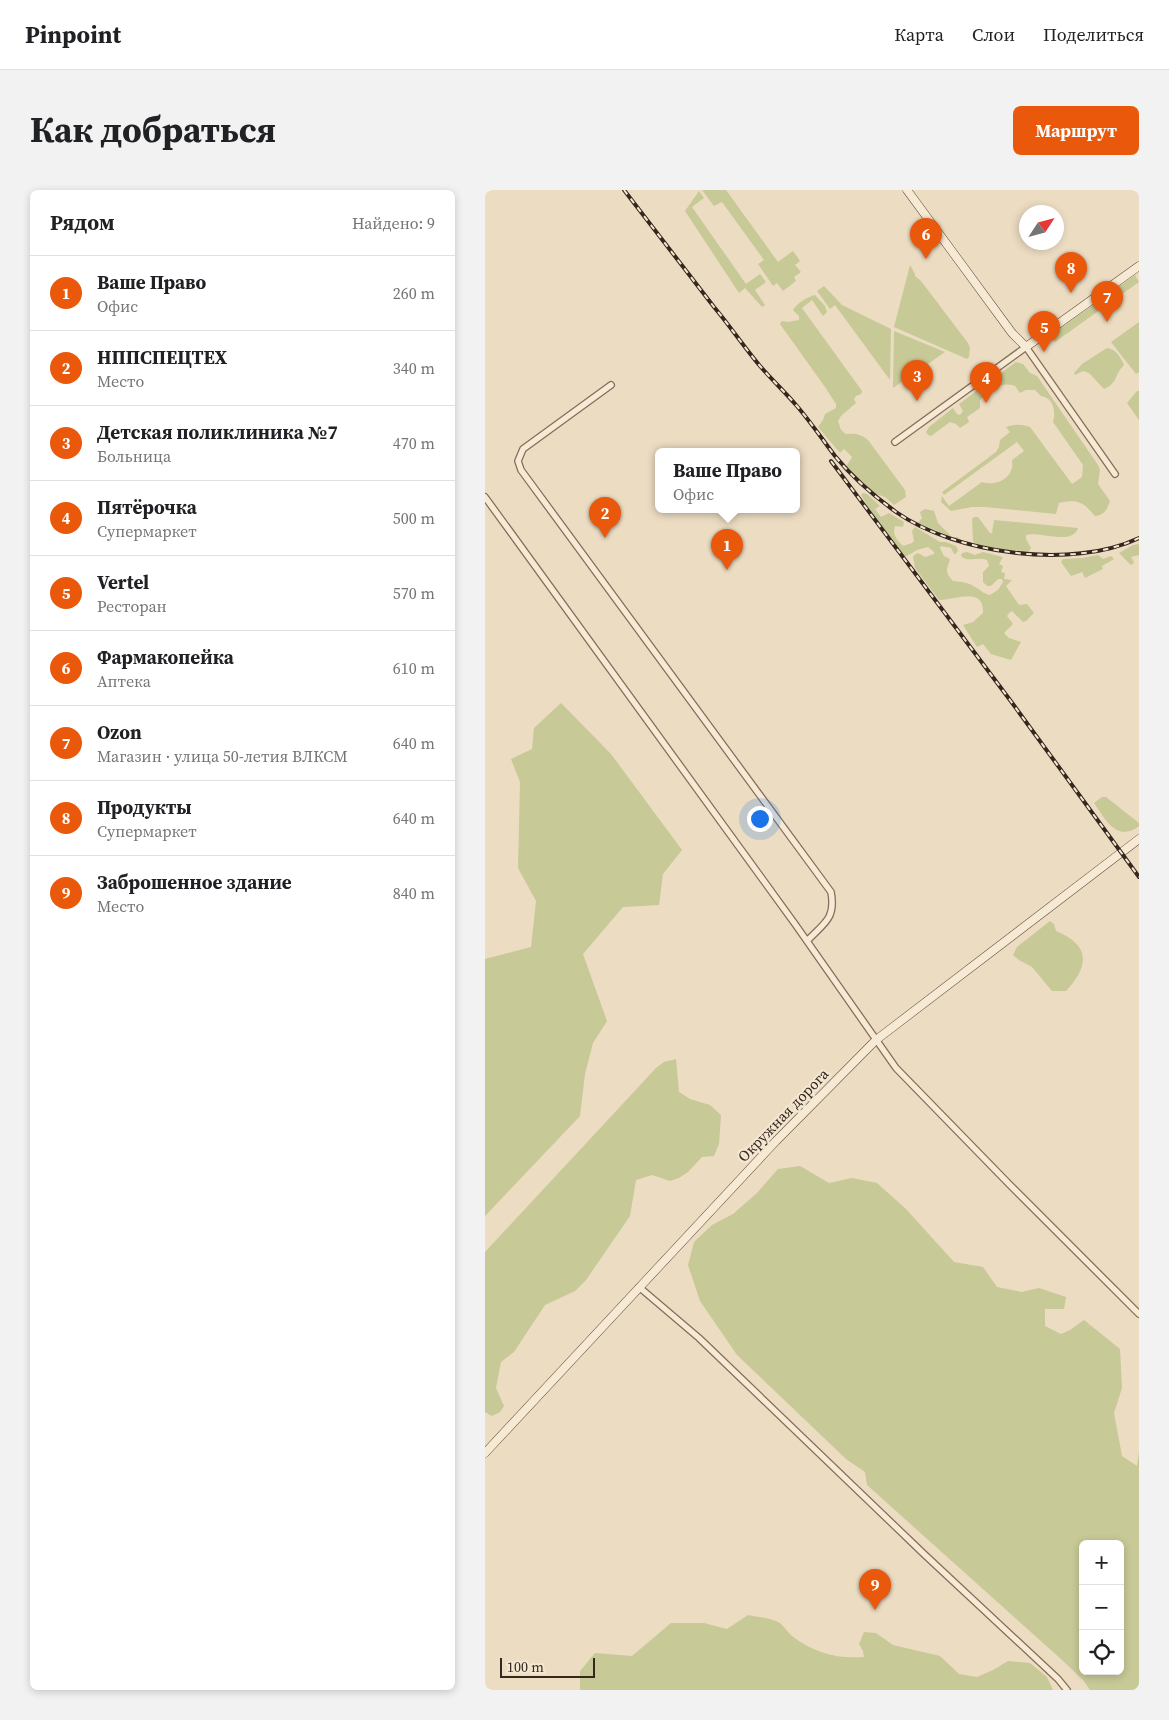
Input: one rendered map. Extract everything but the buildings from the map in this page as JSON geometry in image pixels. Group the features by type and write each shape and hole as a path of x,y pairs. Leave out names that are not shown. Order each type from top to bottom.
{"main road":[{"path":"907,190 1012,333 1026,347 1139,266"},
{"name":"Окружная дорога","path":"485,1453 776,1140 876,1040 1139,839"}],"street":[{"path":"895,442 1026,347 1115,474"},
{"path":"611,385 523,449 518,461 521,470 831,892 833,904 831,916 807,941"},
{"path":"485,497 807,941 876,1040 911,1084 1139,1314"},
{"path":"639,1287 699,1338 925,1555 1058,1679 1067,1690"}],"green space":[{"path":"702,190 726,190 778,262 793,251 800,261 795,265 801,272 794,277 796,281 783,291 777,283 773,286 758,264 764,260 722,202 714,206"},
{"path":"699,191 704,198 692,207 746,284 760,274 766,282 755,290 765,305 762,307 745,288 739,293 685,211"},
{"path":"910,265 915,276 921,281 968,343 970,348 967,359 894,327"},
{"path":"1135,275 1139,282 1055,342 1050,336"},
{"path":"824,286 842,305 891,329 890,380 835,305 830,309 817,291"},
{"path":"815,295 825,306 827,312 823,316 812,300 802,308 862,391 854,399 856,403 838,421 841,430 846,434 858,434 868,440 905,490 906,497 894,505 885,497 876,494 868,488 846,467 852,457 844,449 840,453 818,427 825,414 836,408 836,404 780,324 782,321 799,320 799,316 793,310 797,305"},
{"path":"1139,322 1139,372 1136,374 1111,342"},
{"path":"894,331 945,352 893,388"},
{"path":"1107,348 1116,352 1124,365 1112,384 1104,389 1089,373 1083,371 1075,375 1074,373 1082,364"},
{"path":"1016,362 1023,364 1030,373 1037,376 1098,465 1100,470 1098,484 1110,501 1103,513 1095,516 1087,507 1071,501 1059,503 1056,514 985,507 972,507 951,511 941,502 942,496 949,506 982,482 999,482 1008,476 1011,471 1012,460 1024,451 1017,442 944,495 942,492 996,452 1000,440 1010,432 1006,427 1012,425 1030,427 1072,484 1082,477 1083,465 1053,422 1054,410 1051,402 1035,390 1026,390 1020,393 1015,386 1001,386 987,393 980,400 980,408 967,417 969,422 960,428 950,422 931,436 926,432 929,427 953,408 960,415 963,411 959,404"},
{"path":"1139,391 1139,420 1127,403"},
{"path":"863,493 867,494 880,506 875,509 881,517 889,513 904,522 903,527 895,526 894,529 896,537 903,546 914,541 912,531 915,527 940,542 956,546 958,550 956,554 954,554 951,548 941,546 940,548 944,556 950,559 947,570 948,575 953,581 970,584 990,595 998,590 1003,582 1002,579 998,579 991,586 987,586 983,582 983,572 989,566 987,560 967,559 961,556 962,553 967,552 975,555 983,552 1003,557 999,564 1003,566 1001,572 1005,573 1004,579 1012,580 1006,586 1019,605 1027,604 1034,613 1023,622 1012,611 1007,616 1013,624 1004,633 1009,638 1021,642 1011,660 991,654 983,644 977,647 963,625 973,622 983,613 982,604 979,599 967,596 939,600 915,568 913,556 918,553 925,557 934,554 934,552 928,547 904,556 868,507 861,495"},
{"path":"925,509 934,511 938,523 952,537 958,537 959,540 918,523 922,518 920,512"},
{"path":"978,517 990,533 992,533 994,520 1078,528 1075,533 1063,537 1026,535 1031,548 1029,551 1004,550 976,544 973,541 972,519"},
{"path":"1139,544 1139,555 1131,557 1134,563 1131,565 1119,553 1133,545"},
{"path":"1098,555 1103,559 1111,556 1114,559 1102,566 1103,569 1085,578 1082,572 1071,576 1061,562 1063,559"},
{"path":"561,703 611,754 682,850 663,874 659,905 623,907 583,954 607,1021 593,1043 585,1074 580,1116 485,1216 485,959 531,947 536,901 518,868 520,782 511,759 532,749 534,728"},
{"path":"1102,797 1106,797 1139,823 1139,826 1131,831 1124,832 1112,827 1094,803"},
{"path":"1050,921 1054,924 1056,931 1075,943 1083,956 1079,973 1066,991 1052,991 1032,967 1013,955 1017,947"},
{"path":"676,1059 679,1092 690,1099 710,1105 721,1115 719,1144 714,1156 702,1157 688,1172 670,1181 652,1175 636,1180 630,1216 586,1280 575,1291 545,1305 514,1352 501,1362 496,1388 504,1406 500,1412 492,1416 485,1412 485,1252 656,1068 664,1062"},
{"path":"800,1166 829,1183 852,1178 877,1183 906,1209 954,1262 983,1267 997,1287 1022,1292 1039,1288 1066,1297 1064,1309 1045,1309 1045,1326 1061,1334 1084,1320 1120,1349 1122,1388 1114,1413 1122,1456 1137,1466 1139,1452 1139,1690 1090,1690 1084,1681 1062,1660 867,1485 865,1472 846,1459 737,1355 700,1301 688,1265 694,1242 712,1225 733,1214 757,1193 778,1169"},
{"path":"748,1615 778,1622 800,1642 817,1651 835,1656 864,1657 859,1644 864,1632 876,1633 893,1645 940,1656 959,1674 977,1677 1008,1661 1030,1663 1047,1677 1053,1690 580,1690 580,1671 595,1653 632,1656 671,1623 704,1623 727,1629"}],"railway":[{"path":"624,190 754,359 801,411 835,456 864,486 896,512 921,526 950,538 982,547 1015,553 1048,555 1081,553 1112,548 1139,538"},
{"path":"831,461 1010,700 1139,877"}],"place":[{"name":"Фармакопейка","path":"926,259"},
{"name":"Продукты","path":"1071,293"},
{"name":"Ozon","path":"1107,322"},
{"name":"Vertel","path":"1044,352"},
{"name":"Детская поликлиника №7","path":"917,401"},
{"name":"Пятёрочка","path":"986,403"},
{"name":"НППСПЕЦТЕХ","path":"605,538"},
{"name":"Ваше Право","path":"727,570"},
{"name":"Заброшенное здание","path":"875,1610"}]}
